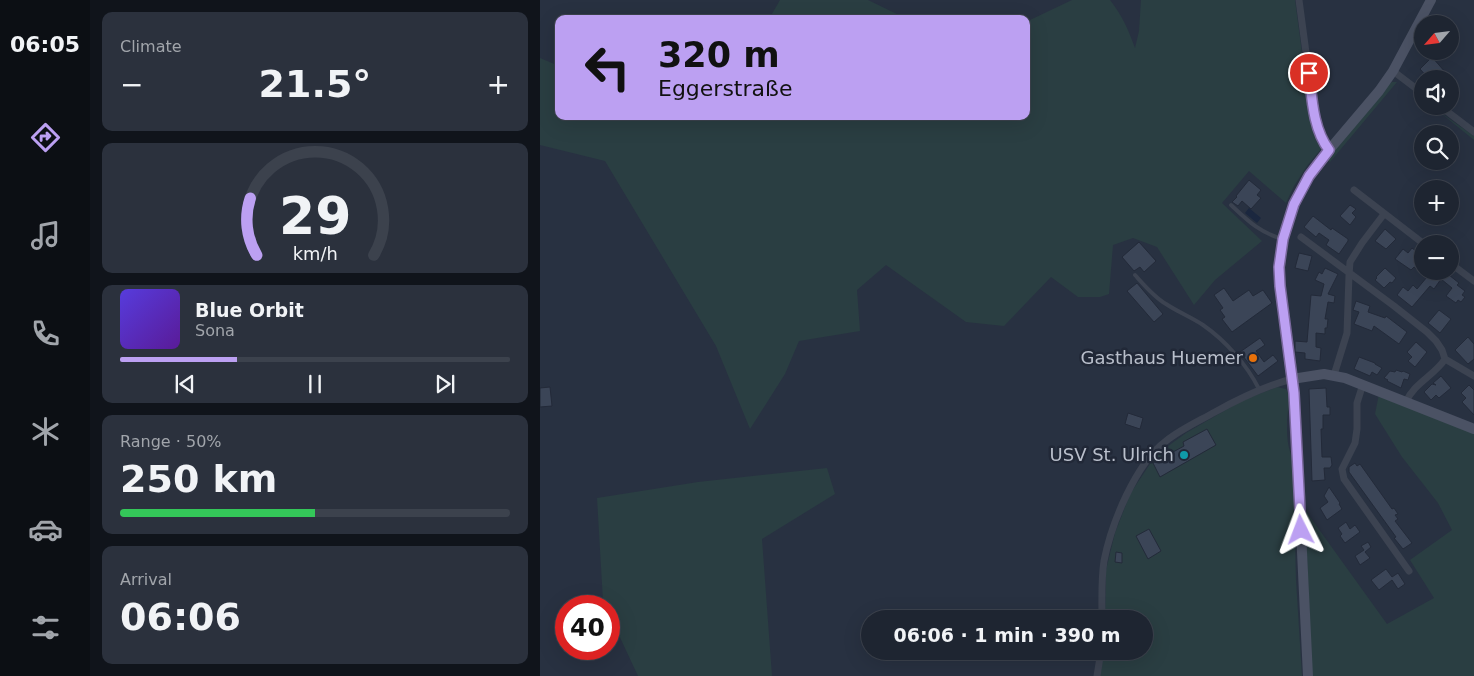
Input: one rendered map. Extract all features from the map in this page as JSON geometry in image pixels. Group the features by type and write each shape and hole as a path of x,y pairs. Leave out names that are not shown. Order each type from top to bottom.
{"street":[{"path":"1299,0 1314,111 1322,139 1329,150"},
{"path":"1308,676 1292,379 1280,286 1279,267 1283,239 1291,212 1301,189 1313,170 1366,108 1393,71 1431,0"},
{"path":"1393,71 1414,87"},
{"path":"1452,115 1474,132"},
{"path":"1354,190 1414,236"},
{"path":"1334,375 1347,333 1350,262 1384,214"},
{"path":"1301,238 1394,306 1436,341 1445,359 1474,376"},
{"path":"1459,270 1474,281"},
{"path":"1406,402 1411,392 1441,365 1445,359"},
{"path":"1102,610 1102,576 1109,542 1127,493 1149,457 1166,440 1235,401 1260,389 1292,379 1314,375 1334,375 1363,384 1474,429"},
{"path":"1363,384 1357,403 1355,443 1342,469 1342,474 1353,493 1409,571"},
{"path":"1097,676 1100,660"}],"lane":[{"path":"1231,205 1259,229 1283,239"},
{"path":"1135,275 1158,299 1191,317 1214,333 1232,350 1260,389"}],"green space":[{"path":"780,0 868,0 899,15 771,15"},
{"path":"1072,0 1110,0 1125,23 1135,48 1139,31 1141,0 1295,0 1309,105 1321,149 1294,186 1286,203 1249,171 1222,203 1262,241 1215,280 1194,305 1157,247 1133,238 1113,245 1109,294 1100,297 1078,297 1051,277 1004,326 966,322 886,265 857,290 860,331 799,341 785,374 750,429 716,346 605,161 540,145 540,58 555,64 555,120 1030,120 1030,20"},
{"path":"1397,82 1330,162 1326,160 1389,84"},
{"path":"1444,115 1459,125 1456,125"},
{"path":"1459,125 1474,136 1474,140 1459,128"},
{"path":"1277,387 1286,389 1289,397 1287,432 1288,445 1293,460 1296,580 1302,676 1100,676 1103,660 1153,660 1153,610 1105,610 1106,570 1115,533 1130,494 1156,455 1186,433 1243,400"},
{"path":"1379,394 1474,432 1474,676 1312,676 1305,510 1387,624 1434,598 1410,560 1452,530 1438,503 1402,457 1375,414"},
{"path":"827,468 835,494 762,539 772,676 638,676 620,638 620,595 603,595 597,498 698,482"}],"water":[{"path":"1249,208 1261,218 1257,223 1245,213"}],"building":[{"path":"1429,60 1435,60 1443,70 1421,70"},
{"path":"1249,180 1261,190 1257,195 1261,198 1251,209 1242,201 1238,206 1232,202"},
{"path":"1350,205 1356,209 1352,213 1356,217 1350,225 1340,216"},
{"path":"1313,216 1331,230 1332,228 1348,239 1339,254 1326,245 1329,240 1319,233 1316,237 1304,227"},
{"path":"1385,229 1396,239 1386,249 1375,241"},
{"path":"1139,242 1156,261 1144,272 1140,267 1134,271 1122,257"},
{"path":"1412,248 1414,250 1414,267 1411,270 1395,259 1403,249 1408,253"},
{"path":"1299,253 1312,256 1308,271 1295,268"},
{"path":"1325,268 1338,274 1328,294 1335,296 1334,303 1328,302 1325,319 1328,319 1325,334 1316,333 1316,347 1321,348 1320,361 1305,359 1305,353 1295,352 1295,341 1307,342 1311,295 1321,296 1324,284 1315,280 1319,272 1322,274"},
{"path":"1385,268 1396,278 1384,288 1375,280"},
{"path":"1424,280 1440,280 1434,289 1430,286 1412,307 1397,295 1403,287 1408,291 1413,285 1417,289"},
{"path":"1442,280 1455,280 1459,283 1457,285 1465,291 1462,295 1465,297 1461,302 1458,300 1456,303 1446,296 1452,288"},
{"path":"1137,283 1163,314 1154,322 1127,291"},
{"path":"1224,288 1233,301 1249,290 1253,296 1263,290 1272,303 1232,332 1222,319 1225,317 1220,310 1223,308 1214,295"},
{"path":"1356,301 1370,306 1368,312 1385,318 1386,316 1407,332 1399,344 1374,326 1372,331 1354,324 1359,312 1353,310"},
{"path":"1439,310 1451,319 1440,333 1428,323"},
{"path":"1468,337 1474,344 1474,359 1468,364 1455,350"},
{"name":"Gasthaus Huemer","path":"1260,338 1265,345 1256,351 1264,362 1273,355 1278,361 1258,376 1240,352"},
{"path":"1416,342 1427,352 1415,367 1408,361 1412,357 1407,352"},
{"path":"1359,357 1382,368 1377,375 1372,372 1370,376 1354,369"},
{"path":"1396,370 1410,374 1408,380 1404,379 1401,388 1384,378 1390,371 1395,372"},
{"path":"1441,376 1451,388 1439,398 1436,395 1431,400 1424,392 1432,384 1436,385 1433,383"},
{"path":"1469,385 1474,390 1474,415 1462,402 1466,398 1461,393"},
{"path":"550,387 552,406 540,407 540,388"},
{"path":"1326,388 1327,407 1330,407 1330,415 1323,415 1323,429 1321,429 1322,457 1331,457 1332,465 1330,468 1324,468 1325,480 1312,481 1309,389"},
{"path":"1128,413 1143,418 1140,429 1125,424"},
{"name":"USV St. Ulrich","path":"1207,429 1216,445 1160,477 1153,463 1184,446 1183,442"},
{"path":"1355,463 1357,466 1360,464 1392,509 1394,508 1398,514 1395,515 1398,519 1395,521 1412,543 1403,549 1349,472 1349,467"},
{"path":"1329,487 1342,509 1327,520 1320,508 1328,502 1324,496"},
{"path":"1346,522 1350,529 1355,525 1360,532 1345,543 1340,536 1342,534 1338,528"},
{"path":"1149,529 1161,551 1148,559 1136,536"},
{"path":"1368,542 1371,547 1365,552 1370,558 1360,565 1355,556 1364,550 1361,546"},
{"path":"1116,552 1122,553 1122,563 1115,562"},
{"path":"1386,569 1392,577 1398,573 1405,584 1398,589 1392,580 1379,590 1371,580"}],"place":[{"name":"Gasthaus Huemer","path":"1253,358"},
{"name":"USV St. Ulrich","path":"1184,455"}],"route":[{"path":"1301,530 1294,393 1279,267 1283,239 1294,204 1309,176 1329,150 1318,129 1309,73"}]}
